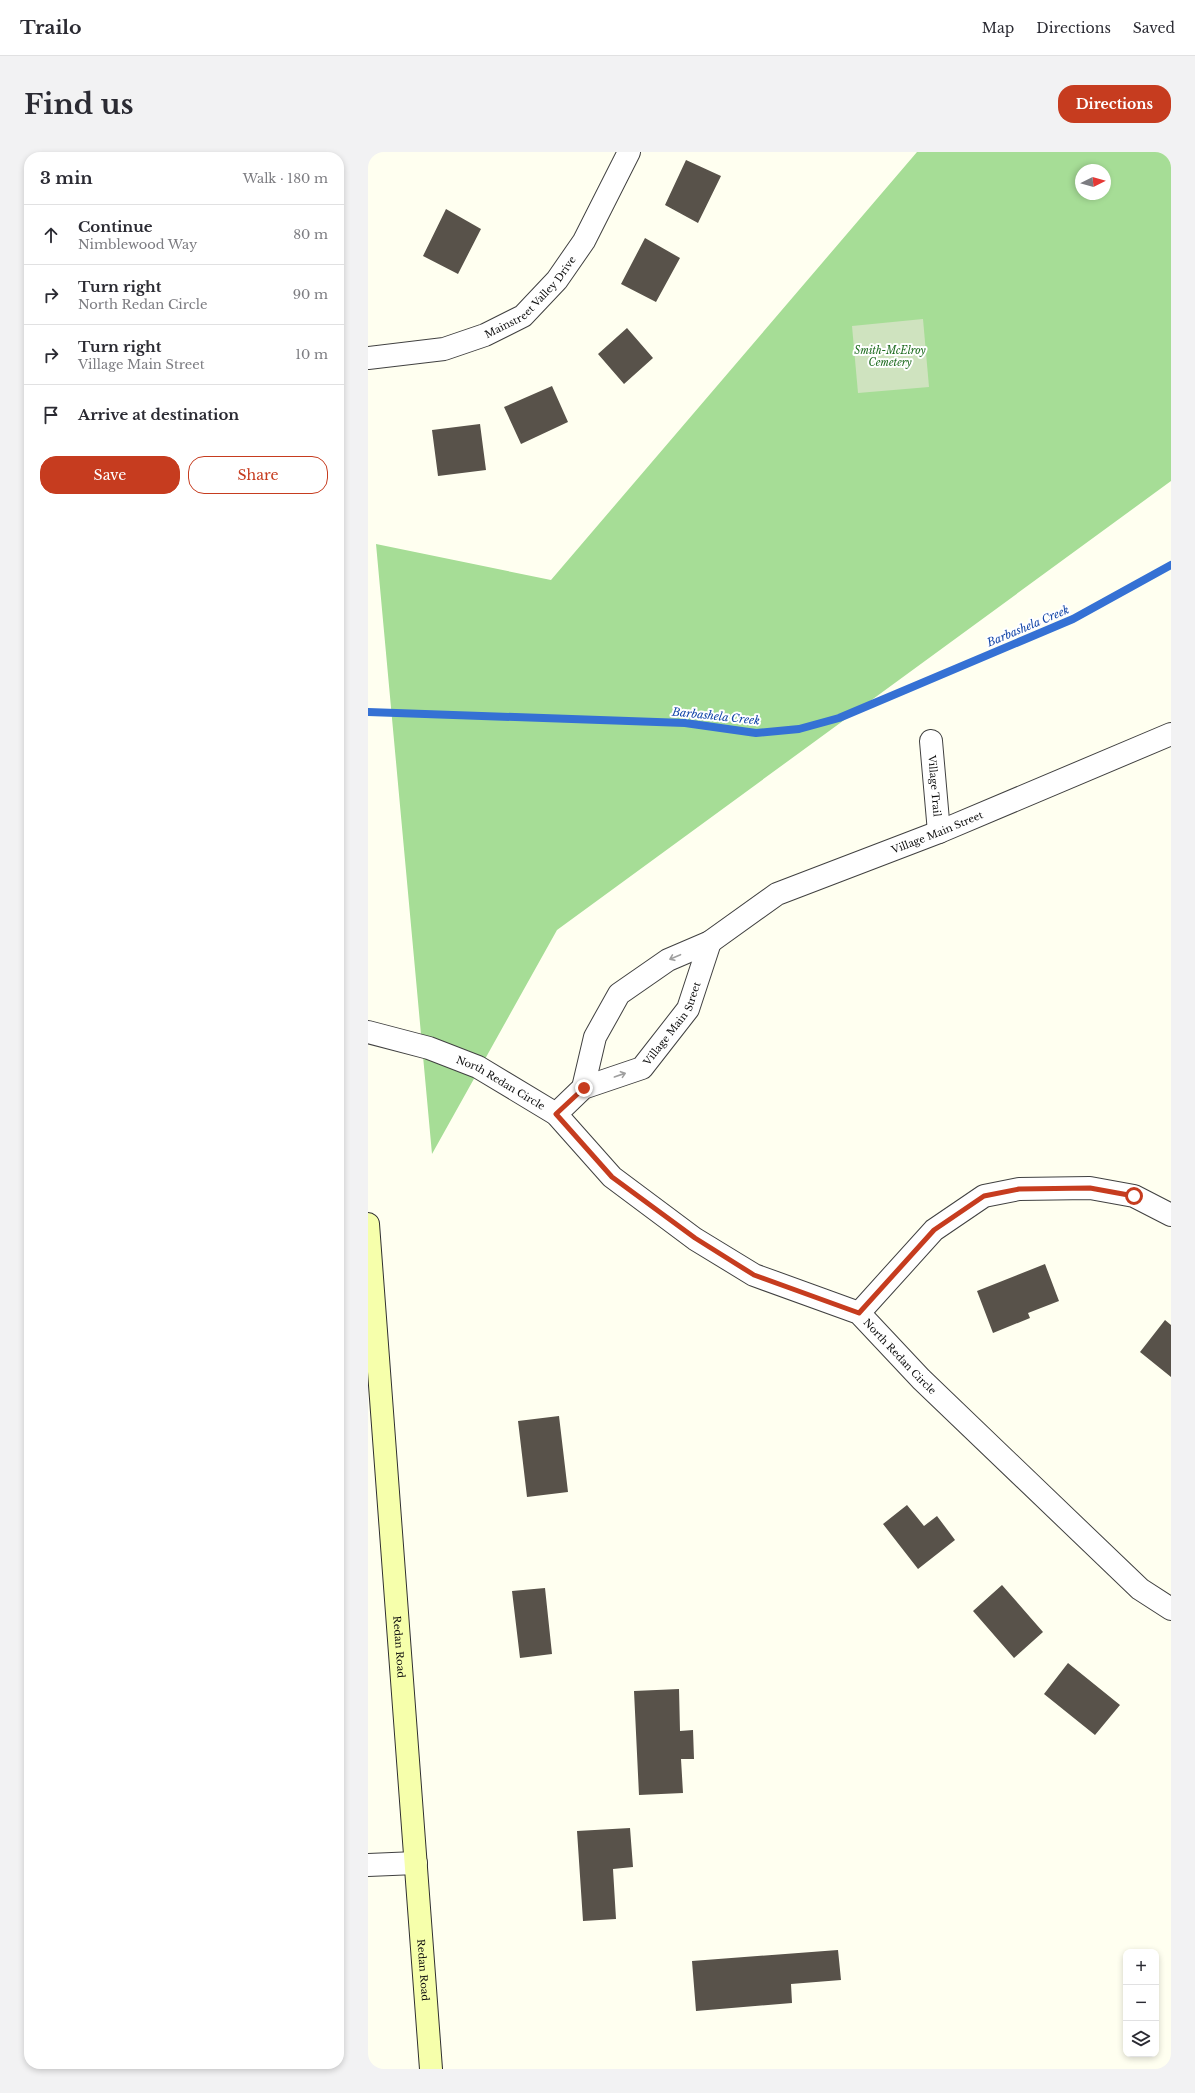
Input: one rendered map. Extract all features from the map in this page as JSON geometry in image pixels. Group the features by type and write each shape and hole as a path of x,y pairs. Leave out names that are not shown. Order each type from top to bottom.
{"main road":[{"name":"Redan Road","path":"368,1224 431,2069"}],"street":[{"name":"Mainstreet Valley Drive","path":"368,358 444,349 485,335 523,316 557,280 584,241 629,152"},
{"name":"Village Main Street","path":"584,1088 595,1037 619,994 668,960 710,942 777,894 939,832 1171,734"},
{"name":"Village Trail","path":"931,741 939,832"},
{"name":"Village Main Street","path":"556,1114 584,1088 642,1068 688,1009 710,942"},
{"name":"North Redan Circle","path":"368,1032 429,1048 478,1067 556,1114 612,1177 695,1238 754,1275 859,1313 921,1379 1140,1588 1171,1609"},
{"path":"859,1313 934,1230 984,1196 1019,1189 1090,1188 1134,1196 1171,1214"},
{"path":"368,1865 416,1863"}],"green space":[{"path":"917,152 1171,152 1171,481 557,930 432,1154 376,544 551,580"},
{"name":"Smith-McElroy Cemetery","path":"923,319 929,387 858,393 852,326"}],"building":[{"path":"686,160 721,176 698,223 665,205"},
{"path":"446,209 481,229 458,274 423,256"},
{"path":"645,238 680,258 656,302 621,284"},
{"path":"627,328 653,358 624,384 598,354"},
{"path":"552,386 568,422 521,444 504,407"},
{"path":"480,424 486,470 438,476 432,430"},
{"path":"1045,1264 1059,1301 1028,1313 1030,1318 993,1333 977,1291"},
{"path":"1165,1320 1171,1325 1171,1377 1140,1352"},
{"path":"559,1416 568,1492 527,1497 518,1421"},
{"path":"907,1505 924,1526 937,1516 955,1540 918,1569 883,1524"},
{"path":"1002,1585 1043,1632 1014,1658 973,1611"},
{"path":"545,1588 552,1654 520,1658 512,1591"},
{"path":"1068,1663 1120,1705 1095,1735 1044,1694"},
{"path":"679,1689 680,1731 693,1730 694,1759 681,1759 683,1793 639,1795 634,1691"},
{"path":"630,1828 633,1867 613,1869 616,1919 583,1921 577,1831"},
{"path":"838,1950 841,1980 791,1984 792,2003 696,2011 692,1961"}],"waterway":[{"name":"Barbashela Creek","path":"368,712 685,723 756,733 799,729 839,718 1073,619 1171,565"}],"route":[{"path":"584,1088 556,1114 612,1177 695,1238 754,1275 859,1313 934,1230 984,1196 1019,1189 1090,1188 1134,1196"}]}
